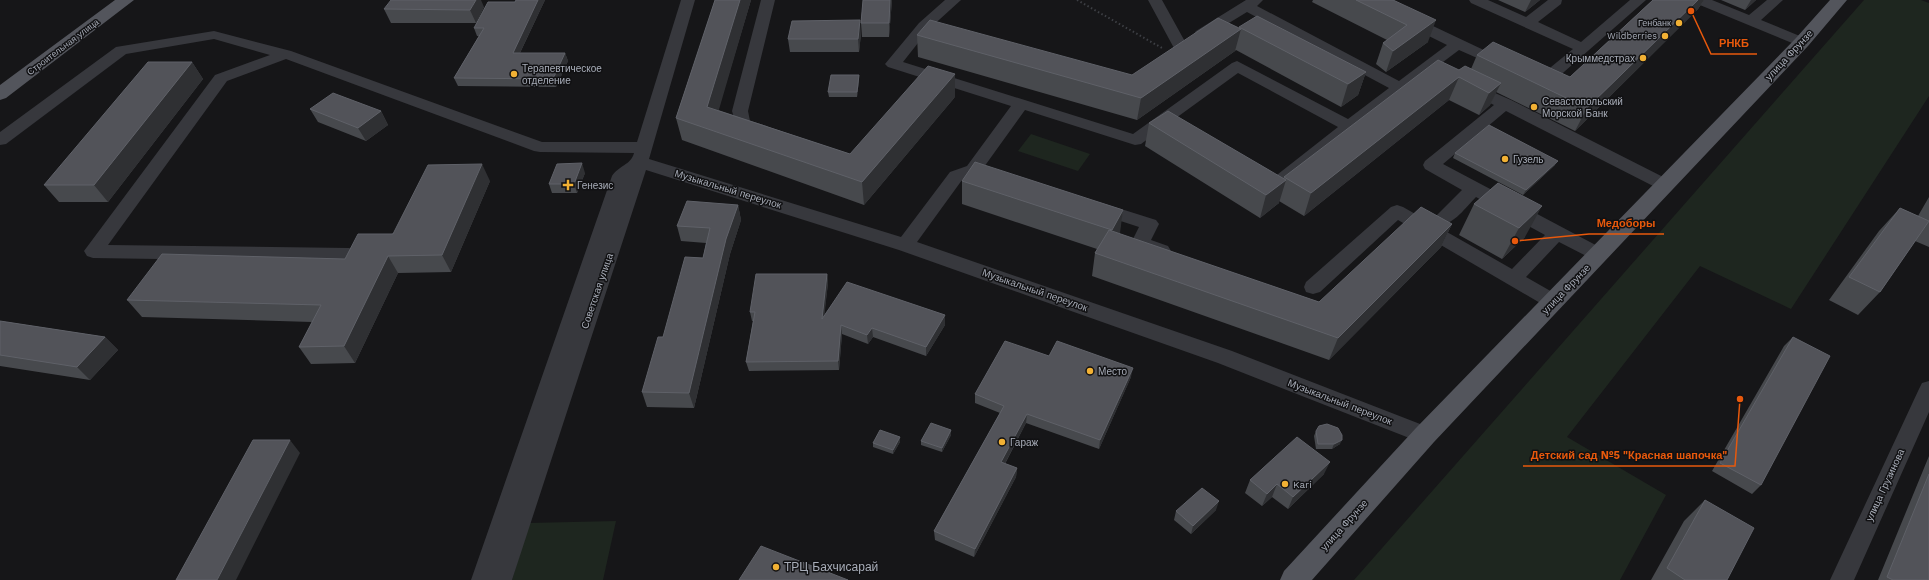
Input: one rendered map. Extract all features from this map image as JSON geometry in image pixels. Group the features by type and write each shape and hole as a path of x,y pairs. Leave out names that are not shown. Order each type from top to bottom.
{"main road":[{"name":"Строительная улица","path":"0,94 126,0"},
{"name":"улица Фрунзе","path":"1294,580 1425,435 1802,42 1839,0"}],"street":[{"name":"Советская улица","path":"500,580 642,155 688,0"},
{"path":"768,0 740,111 743,124 778,137"},
{"path":"954,0 924,26 893,64 920,80 1021,104 1135,140 1172,123 1237,66 1348,126"},
{"path":"1155,0 1175,50 1251,3 1400,88"},
{"path":"1367,0 1542,83 1639,0"},
{"path":"1476,0 1583,48"},
{"path":"1527,24 1556,1 1555,0"},
{"path":"1700,0 1802,42"},
{"path":"1751,21 1776,0"},
{"path":"924,26 939,31"},
{"name":"Музыкальный переулок","path":"0,140 121,50 214,35 286,54 540,147 642,155 1225,357 1425,435"},
{"path":"1246,169 1273,186 1348,126 1458,44"},
{"path":"286,54 221,78 93,251 349,255"},
{"path":"1428,66 1665,185"},
{"path":"904,245 956,176 972,170 1021,104"},
{"path":"1505,104 1431,165 1598,255"},
{"path":"483,580 621,176 642,155"},
{"path":"972,170 1010,181"},
{"path":"1441,220 1474,189"},
{"path":"1084,204 1150,224 1140,243 1176,256"},
{"path":"1313,287 1397,211 1554,302"},
{"path":"1514,278 1557,233"},
{"name":"улица Грузинова","path":"1842,580 1929,389"}],"path":[{"path":"1077,0 1153,43"}],"shaded area":[{"path":"1864,0 1921,0 1929,3 1929,96 1791,309 1700,266 1567,437 1666,495 1620,580 1354,580"},
{"path":"1031,134 1090,154 1078,171 1018,151"},
{"path":"616,521 603,580 512,580 529,523"}],"building":[{"path":"391,0 476,0 470,10 384,9"},
{"path":"516,0 538,0 513,53 565,53 553,79 454,78 484,28 474,28 488,2 515,2"},
{"path":"715,0 740,0 707,107 850,154 928,66 955,74 862,182 676,118"},
{"path":"863,0 890,0 889,23 861,23"},
{"path":"1356,0 1393,0 1436,20 1393,51 1383,43 1407,25"},
{"path":"1653,0 1698,0 1587,108 1477,55 1493,42 1570,77"},
{"path":"1257,16 1366,72 1348,84 1239,27"},
{"path":"1218,18 1241,29 1141,98 917,35 930,20 1132,75"},
{"path":"860,20 858,39 788,39 792,21"},
{"path":"1438,60 1459,70 1465,66 1501,83 1489,93 1459,77 1311,193 1284,177"},
{"path":"148,62 192,62 94,185 44,185"},
{"path":"831,75 859,75 857,92 828,92"},
{"path":"333,93 381,111 358,128 310,109"},
{"path":"1168,111 1286,180 1266,195 1149,123"},
{"path":"1489,125 1558,161 1526,190 1455,153"},
{"path":"975,162 1123,210 1112,230 962,181"},
{"path":"582,163 574,184 549,184 557,164"},
{"path":"482,164 442,255 388,256 344,346 299,347 321,305 127,300 162,254 345,259 358,234 393,234 428,165"},
{"path":"1498,183 1542,206 1519,228 1474,204"},
{"path":"687,201 738,205 726,239 689,393 642,392 658,337 663,337 685,257 703,258 710,228 677,226"},
{"path":"1421,207 1452,224 1338,338 1095,253 1109,230 1319,302"},
{"path":"1900,208 1929,221 1880,292 1849,277"},
{"path":"756,274 827,274 822,319 847,282 945,315 926,347 872,328 867,335 841,325 838,361 746,362 755,312 750,312"},
{"path":"0,321 105,337 77,367 0,355"},
{"path":"1793,337 1830,356 1761,485 1720,463"},
{"path":"1005,341 1049,356 1057,341 1133,368 1100,440 1027,414 1001,462 1017,468 975,549 934,531 1004,406 975,394"},
{"path":"931,423 951,430 942,448 921,441"},
{"path":"1327,424 1338,428 1342,435 1342,440 1334,444 1318,444 1316,431 1319,426"},
{"path":"880,430 900,437 893,450 873,443"},
{"name":"Kari","path":"1297,437 1330,462 1293,497 1277,484 1267,494 1250,480"},
{"path":"253,440 290,440 217,580 176,580"},
{"path":"1929,474 1929,580 1893,580 1887,577"},
{"path":"1202,488 1219,501 1193,526 1176,511"},
{"path":"1705,500 1754,528 1727,580 1685,580 1667,568"},
{"path":"761,546 848,580 739,580"}],"place":[{"name":"РНКБ","path":"1691,11"},
{"name":"Генбанк","path":"1679,23"},
{"name":"Wildberries","path":"1665,36"},
{"name":"Крыммедстрах","path":"1643,58"},
{"name":"Терапевтическое отделение","path":"514,74"},
{"name":"Севастопольский Морской Банк","path":"1534,107"},
{"name":"Гузель","path":"1505,159"},
{"name":"Генезис","path":"568,185"},
{"name":"Медоборы","path":"1515,241"},
{"name":"Место","path":"1090,371"},
{"name":"Детский сад №5 \"Красная шапочка\"","path":"1740,399"},
{"name":"Гараж","path":"1002,442"},
{"name":"Kari","path":"1285,484"},
{"name":"ТРЦ Бахчисарай","path":"776,567"}]}
